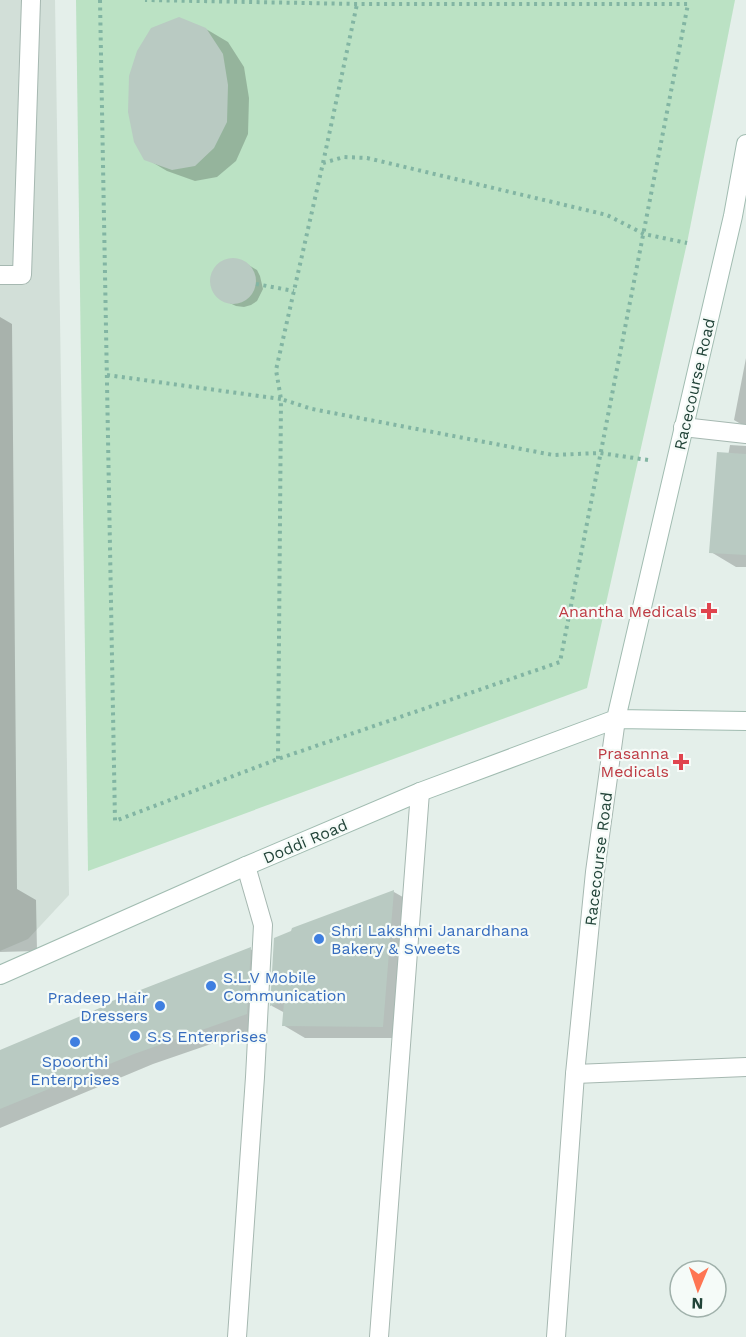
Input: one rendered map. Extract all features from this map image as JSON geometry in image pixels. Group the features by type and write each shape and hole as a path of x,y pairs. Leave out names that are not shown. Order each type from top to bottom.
{"street":[{"path":"0,275 22,275 31,0"},
{"name":"Racecourse Road","path":"556,1337 575,1074 595,872 616,718 733,216 746,144"},
{"path":"683,427 746,434"},
{"path":"616,718 746,721"},
{"name":"Doddi Road","path":"0,975 420,792 616,718"},
{"path":"379,1337 420,792"},
{"path":"237,1337 255,1077 262,925 246,866"},
{"path":"575,1074 746,1067"}],"path":[{"path":"100,0 115,820 278,759 560,662 688,4 357,4 145,0"},
{"path":"278,759 281,399 276,370 357,4"},
{"path":"323,163 345,157 367,158 607,215 644,234 687,243"},
{"path":"256,284 294,291"},
{"path":"107,375 281,399 312,409 553,455 600,453 674,465"}],"shaded area":[{"path":"0,0 55,0 69,895 28,939 0,951"}],"green space":[{"path":"76,0 735,0 687,243 587,688 88,871"}],"building":[{"path":"179,17 206,28 223,54 228,85 227,122 214,148 195,166 172,170 144,160 134,142 128,112 129,76 137,51 151,28"},
{"path":"233,258 249,265 256,281 249,297 233,304 217,297 210,281 217,265"},
{"path":"717,452 746,454 746,555 709,553"},
{"path":"394,890 383,1027 282,1026 284,1002 270,1006 274,938 291,931 292,928"},
{"path":"251,947 247,1014 134,1054 0,1109 0,1050 107,1005 107,1003"}],"place":[{"name":"Anantha Medicals","path":"709,611"},
{"name":"Prasanna Medicals","path":"681,762"},
{"name":"Shri Lakshmi Janardhana Bakery & Sweets","path":"319,939"},
{"name":"S.L.V Mobile Communication","path":"211,986"},
{"name":"Pradeep Hair Dressers","path":"160,1006"},
{"name":"S.S Enterprises","path":"135,1036"},
{"name":"Spoorthi Enterprises","path":"75,1042"}]}
